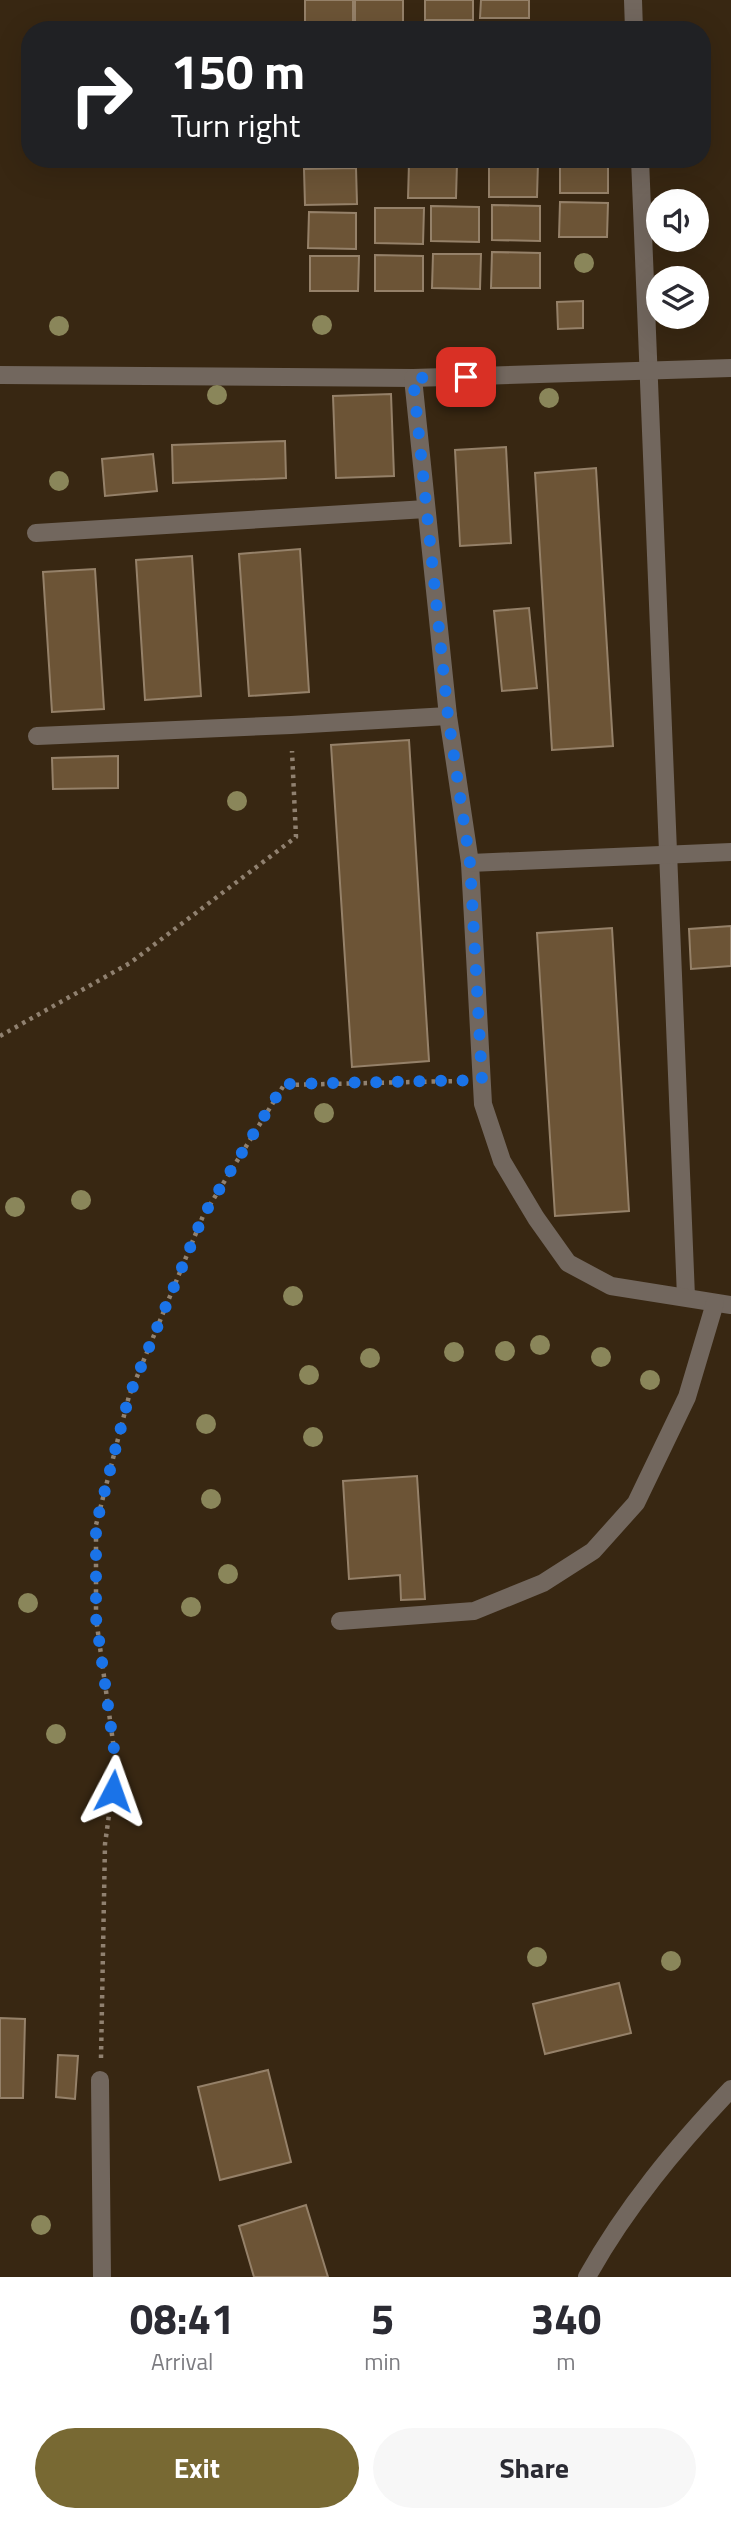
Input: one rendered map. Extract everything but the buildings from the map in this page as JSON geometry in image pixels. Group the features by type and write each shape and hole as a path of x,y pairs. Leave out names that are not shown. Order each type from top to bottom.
{"street":[{"path":"633,0 634,21"},
{"path":"639,168 686,1297"},
{"path":"0,375 413,378 731,368"},
{"path":"340,1621 474,1611 543,1583 593,1551 636,1503 687,1397 723,1304 611,1286 568,1263 536,1218 502,1161 483,1104 470,863 448,716 413,378"},
{"path":"36,533 426,509"},
{"path":"37,736 448,716"},
{"path":"470,863 731,852"},
{"path":"100,2080 102,2277"},
{"path":"587,2277 612,2233 681,2141 731,2089"}],"path":[{"path":"0,1036 130,963 296,836 292,725"},
{"path":"100,2080 105,1844 116,1764 96,1618 96,1525 129,1396 203,1216 284,1084 482,1080"}],"route":[{"path":"113,1791 116,1764 96,1618 96,1525 129,1396 203,1216 284,1084 482,1080 470,863 448,716 413,378 466,377"}]}
